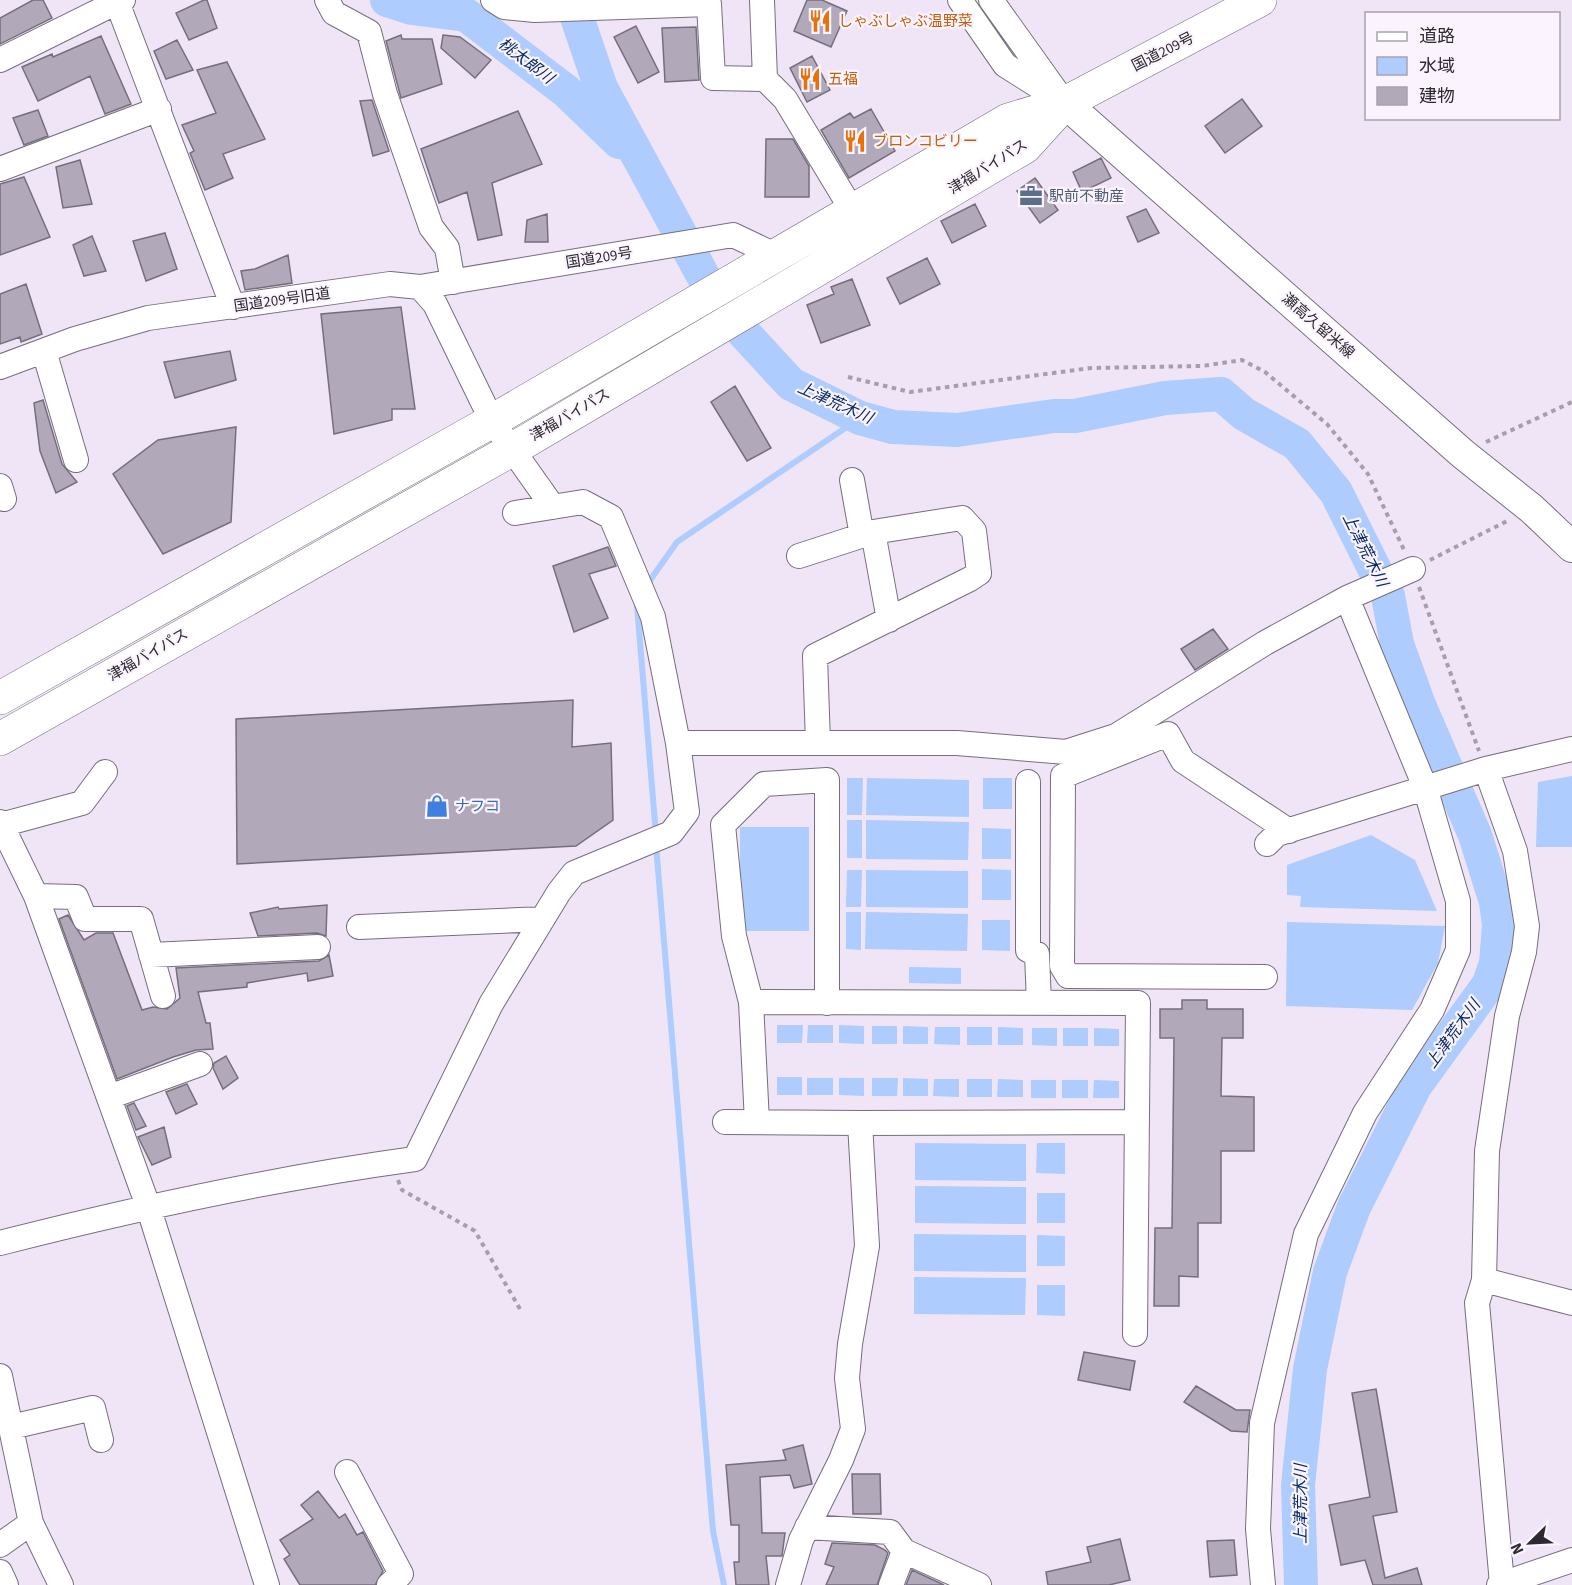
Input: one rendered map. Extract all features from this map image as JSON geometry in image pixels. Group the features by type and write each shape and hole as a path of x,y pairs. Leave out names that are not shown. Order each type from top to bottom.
{"highway":[{"name":"国道209号","path":"1065,103 1260,0"},
{"name":"津福バイパス","path":"0,698 492,421 1008,120 1065,103"},
{"name":"津福バイパス","path":"0,739 513,449 1025,147 1065,103"}],"main road":[{"name":"瀬高久留米線","path":"1065,103 1463,454 1532,509 1572,548"}],"street":[{"path":"327,0 334,13 369,32 385,94 431,227 447,248 453,282"},
{"path":"493,0 504,7 709,4 713,78 765,79"},
{"path":"762,0 765,79 785,99 852,210"},
{"path":"960,0 1005,65 1065,103"},
{"path":"991,0 1065,103"},
{"path":"0,60 120,1 233,307"},
{"path":"0,169 159,109"},
{"name":"国道209号","path":"420,287 733,235 775,255"},
{"name":"国道209号旧道","path":"0,367 148,318 390,284 420,287"},
{"path":"420,287 435,304 492,421 553,507"},
{"path":"44,351 76,460"},
{"path":"852,480 889,620"},
{"path":"0,1243 148,1206 313,1174 415,1159 491,1004 542,919 574,873 671,833 687,812 678,743 653,617 638,576 611,517 583,502 515,513"},
{"path":"799,556 867,534 962,518 974,531 979,573 815,656 818,743"},
{"path":"678,743 957,743 1066,752 1116,736 1265,643 1347,598 1413,569"},
{"path":"1263,1585 1258,1529 1262,1423 1306,1234 1365,1113 1431,1010 1458,950 1458,900 1425,787 1347,598"},
{"path":"1265,977 1068,976 1062,966 1063,776 1168,734 1183,761 1289,831"},
{"path":"1267,844 1277,834 1425,787 1486,769 1572,749"},
{"path":"1486,769 1515,851 1527,926 1524,952 1507,1016 1487,1151 1484,1280 1478,1303 1500,1584 1572,1560"},
{"path":"105,772 82,803 68,809 1,823 36,896 148,1206 267,1585"},
{"path":"757,1122 752,1002 734,936 723,825 764,784 827,780 827,1003"},
{"path":"1028,782 1028,950 1037,954 1039,1003"},
{"path":"36,896 76,897 85,919 141,919 163,996"},
{"path":"359,927 542,919"},
{"path":"151,955 318,947"},
{"path":"752,1002 1138,1003 1136,1334"},
{"path":"109,1097 200,1064"},
{"path":"725,1122 1137,1122"},
{"path":"788,1585 807,1527 841,1460 853,1429 847,1378 850,1344 867,1246 860,1123"},
{"path":"1484,1280 1572,1303"},
{"path":"0,1376 31,1523 62,1585"},
{"path":"10,1427 93,1408 101,1440"},
{"path":"347,1472 401,1574 389,1585"},
{"path":"0,1545 31,1523"},
{"path":"807,1527 890,1532 904,1551 980,1585"},
{"path":"891,1585 904,1551"},
{"path":"0,1572 6,1585"}],"path":[{"path":"848,377 910,392 1091,368 1202,366 1242,360 1264,372 1327,424 1368,474 1413,569 1486,769"},
{"path":"1463,454 1572,402"},
{"path":"1413,569 1532,509"},
{"path":"391,1162 402,1190 475,1231 520,1310"}],"water":[{"path":"1572,776 1572,847 1536,847 1538,782"},
{"path":"847,778 863,778 862,815 847,815"},
{"path":"867,778 969,780 969,817 866,815"},
{"path":"983,778 1012,778 1012,809 983,809"},
{"path":"847,820 862,820 862,858 847,858"},
{"path":"866,820 969,822 968,860 866,859"},
{"path":"740,827 809,827 809,931 740,931"},
{"path":"982,828 1011,829 1011,859 982,859"},
{"path":"1371,835 1415,860 1437,911 1300,907 1301,896 1287,895 1287,865"},
{"path":"982,869 1011,870 1011,900 982,900"},
{"path":"847,870 862,870 861,907 846,907"},
{"path":"866,870 968,871 968,908 866,907"},
{"path":"846,912 861,912 861,950 846,949"},
{"path":"866,912 968,914 967,951 865,949"},
{"path":"982,920 1010,920 1010,951 982,950"},
{"path":"1287,922 1445,926 1438,963 1412,1010 1286,1006"},
{"path":"909,967 961,968 961,984 909,983"},
{"path":"777,1025 803,1025 802,1043 777,1043"},
{"path":"808,1025 833,1025 833,1043 807,1043"},
{"path":"839,1025 864,1026 864,1044 839,1043"},
{"path":"872,1026 897,1026 897,1044 872,1044"},
{"path":"903,1026 928,1027 928,1044 903,1044"},
{"path":"935,1027 960,1027 960,1045 934,1044"},
{"path":"967,1027 992,1027 992,1045 967,1045"},
{"path":"998,1027 1023,1028 1023,1045 998,1045"},
{"path":"1032,1028 1057,1028 1057,1046 1032,1045"},
{"path":"1063,1028 1088,1028 1088,1046 1063,1046"},
{"path":"1094,1028 1119,1029 1119,1046 1094,1046"},
{"path":"777,1077 802,1077 802,1095 777,1095"},
{"path":"807,1078 833,1078 833,1095 807,1095"},
{"path":"839,1078 864,1078 864,1096 839,1095"},
{"path":"872,1078 898,1078 897,1096 872,1096"},
{"path":"903,1078 928,1079 928,1096 903,1096"},
{"path":"934,1079 959,1079 959,1097 933,1096"},
{"path":"967,1079 992,1079 992,1097 967,1097"},
{"path":"998,1079 1023,1080 1023,1097 997,1097"},
{"path":"1031,1080 1056,1080 1056,1098 1031,1098"},
{"path":"1062,1080 1088,1080 1088,1098 1062,1098"},
{"path":"1094,1080 1119,1081 1119,1098 1093,1098"},
{"path":"915,1143 1026,1144 1026,1181 915,1180"},
{"path":"1037,1143 1065,1143 1065,1174 1036,1173"},
{"path":"915,1186 1026,1187 1026,1224 915,1223"},
{"path":"1037,1193 1065,1193 1065,1223 1037,1223"},
{"path":"914,1234 1026,1235 1026,1272 914,1271"},
{"path":"1037,1235 1065,1236 1065,1266 1037,1266"},
{"path":"914,1277 1026,1278 1025,1315 914,1314"},
{"path":"1037,1285 1065,1285 1065,1316 1037,1315"}],"building":[{"path":"33,0 43,0 52,18 0,44 0,18"},
{"path":"207,0 217,28 189,40 176,13"},
{"name":"しゃぶしゃぶ温野菜","path":"807,0 822,0 847,11 831,47 794,31"},
{"path":"636,26 659,72 638,83 614,37"},
{"path":"696,27 699,80 665,82 662,28"},
{"path":"401,35 402,39 432,39 442,84 401,98 386,41"},
{"path":"443,35 460,37 491,60 475,78 441,48"},
{"path":"101,36 131,104 105,114 90,76 38,101 22,67 52,54 53,57"},
{"path":"177,40 193,70 166,79 154,51"},
{"name":"五福","path":"812,56 830,90 807,102 790,68"},
{"path":"227,62 265,139 223,154 233,178 205,190 190,153 194,151 182,125 216,113 197,70"},
{"path":"1242,99 1262,126 1225,153 1205,126"},
{"path":"372,100 389,151 373,156 360,101"},
{"name":"ブロンコビリー","path":"871,109 895,151 849,178 821,130 850,113 854,118"},
{"path":"38,110 48,136 24,145 13,118"},
{"path":"518,111 542,164 492,183 502,235 478,240 467,192 439,203 421,149"},
{"path":"766,139 793,139 809,166 809,197 765,197"},
{"path":"1101,158 1111,178 1082,192 1073,172"},
{"path":"80,160 92,204 63,208 56,167"},
{"path":"24,177 50,237 0,255 0,184"},
{"path":"1035,178 1058,210 1040,223 1017,191"},
{"path":"975,204 986,226 952,243 941,221"},
{"path":"1146,209 1159,233 1138,242 1127,217"},
{"path":"547,214 548,242 525,242 527,220"},
{"path":"165,233 177,269 146,281 133,241"},
{"path":"92,236 106,271 84,276 73,245"},
{"path":"288,255 292,283 245,290 241,271 255,269"},
{"path":"927,258 940,284 900,304 887,278"},
{"path":"852,279 870,325 821,343 807,305 834,294 831,287"},
{"path":"26,284 42,334 21,342 20,337 0,344 0,294"},
{"path":"401,307 415,409 392,409 392,420 334,434 321,314"},
{"path":"230,351 236,380 175,398 164,362"},
{"path":"735,386 771,448 747,461 711,402"},
{"path":"43,400 62,464 77,482 56,493 40,451 34,403"},
{"path":"236,427 231,522 163,554 113,474 158,440"},
{"path":"608,547 616,566 589,574 608,618 574,632 553,566"},
{"path":"1213,629 1228,649 1195,670 1181,649"},
{"path":"573,700 572,747 611,743 613,820 576,846 237,864 236,719"},
{"path":"327,905 326,936 317,933 258,936 250,913 278,907 279,909"},
{"path":"68,915 84,940 96,933 113,933 142,1010 153,1007 167,1009 180,998 176,968 319,961 329,955 333,976 308,981 307,973 247,983 247,987 198,992 206,1023 210,1023 213,1049 196,1050 173,1057 117,1079 59,919"},
{"path":"1182,1000 1207,1000 1207,1009 1243,1009 1243,1038 1222,1038 1221,1096 1254,1097 1254,1151 1221,1151 1221,1223 1198,1223 1198,1277 1179,1276 1179,1306 1154,1306 1155,1228 1172,1228 1174,1038 1160,1038 1160,1009 1182,1009"},
{"path":"226,1056 238,1078 223,1089 213,1068 214,1063"},
{"path":"187,1084 197,1104 176,1114 166,1092"},
{"path":"134,1103 146,1126 136,1130 127,1106"},
{"path":"164,1127 171,1157 152,1165 138,1137"},
{"path":"1084,1352 1135,1361 1130,1390 1078,1380"},
{"path":"1196,1386 1236,1410 1250,1410 1247,1432 1231,1431 1184,1402"},
{"path":"1376,1389 1397,1512 1373,1516 1385,1578 1417,1568 1422,1585 1373,1585 1365,1560 1341,1565 1329,1505 1370,1497 1352,1393"},
{"path":"803,1445 812,1484 794,1488 790,1475 760,1477 762,1533 785,1533 782,1556 766,1556 769,1585 736,1585 734,1562 739,1562 739,1525 731,1525 726,1465 786,1460 783,1450"},
{"path":"852,1474 880,1474 881,1514 853,1514"},
{"path":"318,1491 339,1518 345,1514 357,1535 363,1532 383,1571 375,1585 300,1585 284,1559 290,1555 280,1540 313,1519 301,1505"},
{"path":"1120,1539 1130,1580 1109,1585 1048,1585 1046,1572 1091,1562 1087,1547"},
{"path":"1234,1540 1237,1575 1210,1577 1207,1541"},
{"path":"832,1543 875,1545 885,1550 888,1553 877,1585 826,1585 834,1567 825,1564"},
{"path":"912,1570 944,1585 906,1585"}],"waterway":[{"name":"桃太郎川","path":"387,0 412,8 466,15 566,91 619,142"},
{"name":"上津荒木川","path":"571,0 601,88 720,307 791,384 860,418 893,427 957,430 1054,416 1075,416 1165,398 1221,394 1244,414 1297,444 1336,492 1388,596 1397,644 1419,705 1475,835 1496,902 1499,925 1496,963 1489,984 1415,1086 1354,1207 1330,1272 1310,1369 1298,1485 1301,1585"},
{"path":"646,586 677,542 860,418"},
{"path":"637,606 656,835"},
{"path":"656,845 713,1531 724,1585"}],"place":[{"name":"しゃぶしゃぶ温野菜","path":"820,21"},
{"name":"五福","path":"810,79"},
{"name":"ブロンコビリー","path":"855,141"},
{"name":"駅前不動産","path":"1031,196"},
{"name":"ナフコ","path":"437,806"}]}
